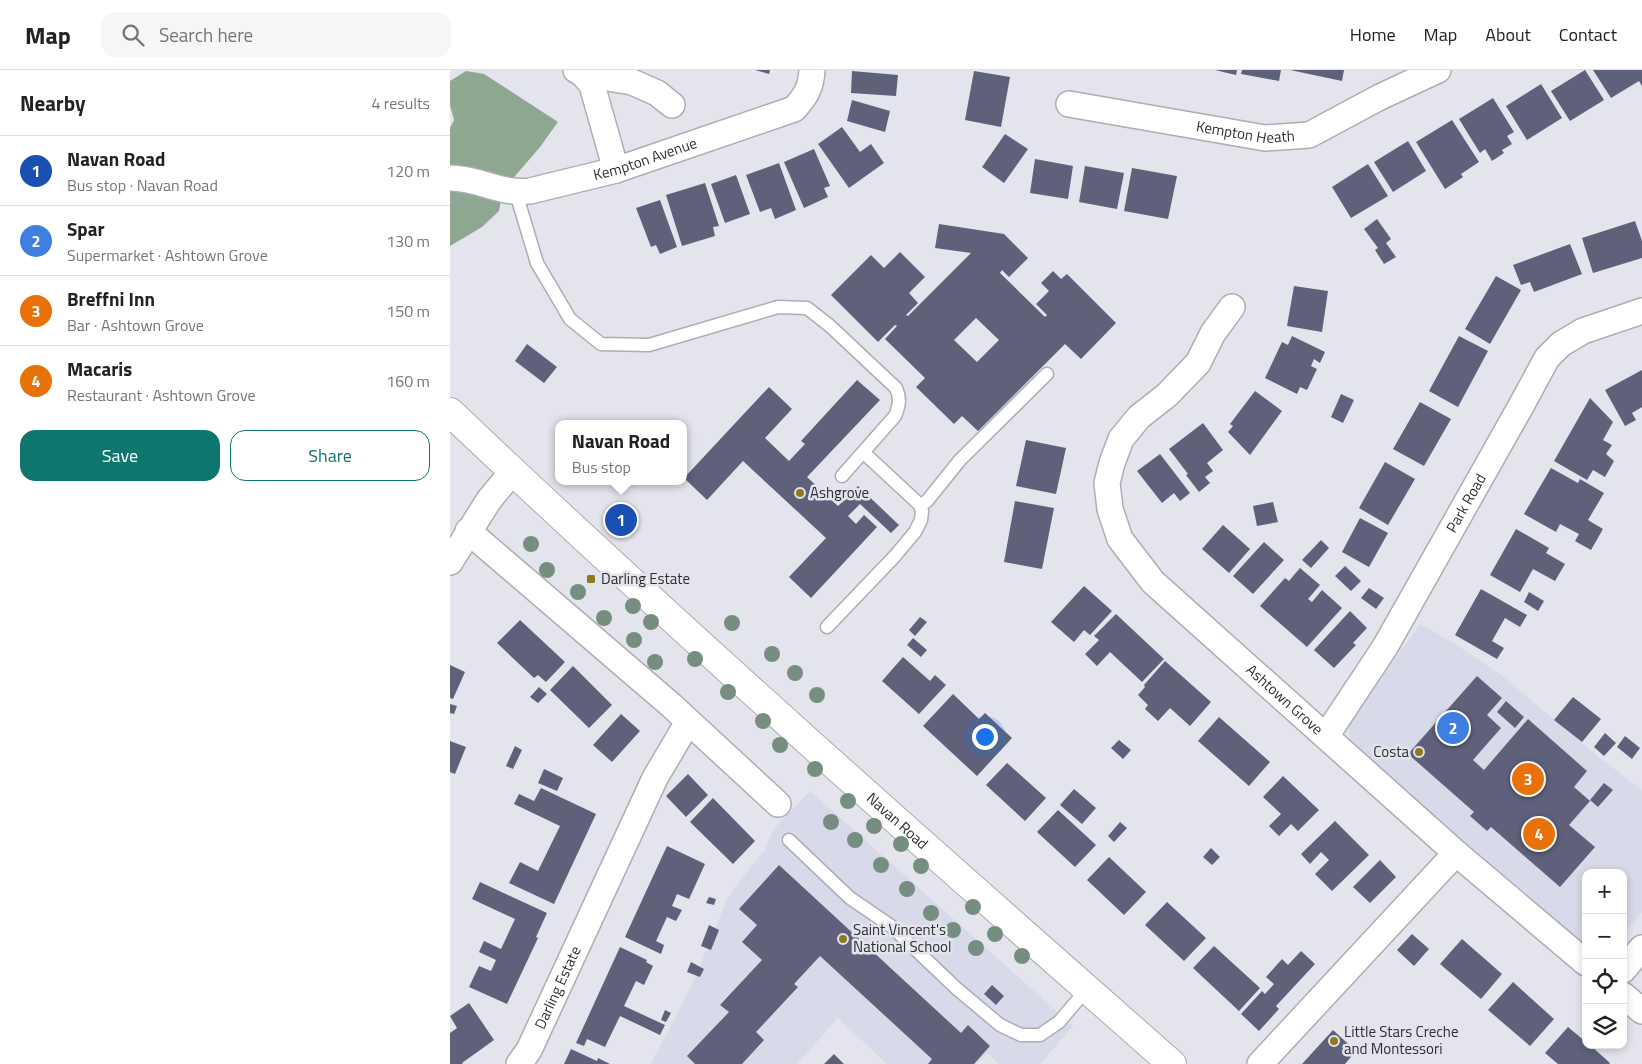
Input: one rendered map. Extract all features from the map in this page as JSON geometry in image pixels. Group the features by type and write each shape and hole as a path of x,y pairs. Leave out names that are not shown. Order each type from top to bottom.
{"main road":[{"name":"Navan Road","path":"450,412 606,560 1172,1064"}],"street":[{"name":"Kempton Avenue","path":"450,178 463,178 516,193 530,192 616,170 794,108 806,96 812,80 812,70"},
{"name":"Kempton Heath","path":"1069,104 1265,138 1309,136 1380,97 1438,70"},
{"path":"579,72 592,85 616,170"},
{"path":"579,72 632,82 657,92 672,105"},
{"name":"Ashtown Grove","path":"1232,307 1213,333 1198,364 1167,395 1138,417 1121,439 1107,483 1110,509 1120,539 1153,582 1456,853 1582,959"},
{"name":"Park Road","path":"1326,736 1385,647 1547,358 1561,344 1583,332 1642,311"},
{"path":"450,562 489,500 512,471"},
{"path":"468,531 688,722 778,804"},
{"name":"Darling Estate","path":"519,1064 529,1050 654,778 688,722"},
{"path":"1260,1064 1456,853"},
{"path":"1627,965 1642,948"},
{"path":"1627,998 1642,1011"}],"lane":[{"path":"516,193 537,263 570,319 601,344 649,345 778,307 807,308 830,326 896,388 900,396 899,408 895,416 842,476"},
{"path":"920,506 927,501 960,460 1047,374"},
{"path":"827,627 894,557 915,532 921,520 922,511 920,506 864,453"},
{"path":"789,840 850,898 892,926 1000,1025 1021,1035 1040,1035 1060,1022 1087,988"}],"shaded area":[{"path":"1420,624 1452,642 1501,675 1601,759 1642,790 1642,912 1627,930 1627,869 1582,869 1582,953 1567,933 1351,742 1348,724"},
{"name":"Saint Vincent's National School","path":"810,791 1073,1026 1040,1064 999,1064 987,1053 976,1064 887,1064 838,1018 797,1064 651,1064 694,980 728,897 766,848 773,830"}],"green space":[{"path":"466,71 484,74 558,122 540,147 503,190 499,211 482,227 450,246 450,128 454,120 450,105 450,81"}],"building":[{"path":"755,70 770,70 769,74"},
{"path":"1215,70 1237,70 1236,75"},
{"path":"1242,70 1281,70 1279,81 1241,74"},
{"path":"1290,70 1344,70 1342,81"},
{"path":"1585,70 1604,100 1570,121 1551,91"},
{"path":"1593,70 1642,70 1642,86 1639,81 1611,98"},
{"path":"852,71 898,75 896,96 851,93"},
{"path":"974,71 1010,77 1001,127 965,120"},
{"path":"1541,84 1562,118 1527,140 1506,106"},
{"path":"1493,98 1514,132 1507,136 1512,144 1502,150 1504,153 1492,161 1485,149 1480,153 1459,119"},
{"path":"852,100 890,111 885,132 847,121"},
{"path":"1452,120 1479,162 1461,174 1463,177 1445,189 1416,142"},
{"path":"842,127 860,152 871,144 884,163 849,188 818,144"},
{"path":"1005,134 1028,149 1004,183 982,167"},
{"path":"1408,141 1426,171 1393,192 1374,162"},
{"path":"814,149 830,186 824,188 828,197 804,208 784,162"},
{"path":"1035,159 1073,166 1068,199 1030,193"},
{"path":"779,163 796,210 775,219 771,208 760,212 746,175"},
{"path":"1368,164 1388,196 1351,218 1332,187"},
{"path":"1085,166 1124,173 1117,209 1079,202"},
{"path":"1132,168 1177,176 1168,219 1124,211"},
{"path":"736,175 750,214 725,223 711,184"},
{"path":"705,183 719,226 713,227 715,236 682,246 666,195"},
{"path":"660,200 677,247 660,254 656,245 651,247 636,208"},
{"path":"1377,219 1391,239 1386,243 1396,257 1384,264 1375,250 1378,248 1364,229"},
{"path":"1635,221 1642,241 1642,258 1593,273 1582,238"},
{"path":"939,224 1004,234 1028,258 1009,277 1002,270 1000,273 1045,317 1047,315 1036,304 1049,291 1041,283 1053,271 1061,279 1067,274 1116,323 1081,359 1065,344 978,431 962,416 954,424 916,387 925,378 885,339 897,326 895,325 878,342 831,295 871,255 884,268 900,252 925,277 909,293 918,303 906,315 908,316 971,253 935,248","holes":["976,318 999,340 977,362 954,340"]},
{"path":"1570,244 1582,274 1534,292 1530,282 1521,285 1513,265"},
{"path":"1496,276 1521,290 1490,344 1465,329"},
{"path":"1294,286 1328,291 1322,332 1287,326"},
{"path":"1292,336 1325,352 1320,363 1314,359 1311,366 1317,369 1307,390 1300,387 1297,394 1265,378 1282,342 1288,345"},
{"path":"1459,336 1488,351 1458,407 1429,391"},
{"path":"527,344 557,367 544,383 515,361"},
{"path":"1642,370 1642,407 1632,413 1636,420 1625,426 1605,390"},
{"name":"Ashgrove","path":"857,380 880,400 807,477 838,506 858,486 899,525 891,533 860,504 848,516 856,524 864,515 877,527 811,598 789,577 826,538 743,461 707,500 687,481 687,475 769,387 792,409 765,438 789,461 805,444 801,441"},
{"path":"1255,391 1282,411 1250,455 1228,432 1233,426 1230,424"},
{"path":"1341,394 1354,400 1343,423 1331,417"},
{"path":"1590,398 1613,422 1603,440 1612,445 1606,454 1614,461 1605,477 1593,470 1587,480 1554,461"},
{"path":"1420,402 1451,419 1424,466 1393,449"},
{"path":"1203,423 1223,450 1207,463 1213,471 1205,477 1210,483 1199,492 1169,449"},
{"path":"1026,440 1066,448 1056,494 1016,486"},
{"path":"1160,454 1190,493 1180,501 1174,493 1162,503 1137,471"},
{"path":"1385,462 1415,479 1388,525 1359,508"},
{"path":"1551,468 1578,483 1580,479 1604,493 1588,520 1603,529 1591,550 1575,541 1579,534 1560,524 1556,532 1524,514"},
{"path":"1015,501 1054,508 1042,569 1004,562"},
{"path":"1273,502 1278,522 1257,526 1253,506"},
{"path":"1360,518 1388,533 1369,567 1342,552"},
{"path":"1223,525 1250,549 1229,573 1202,549"},
{"path":"1516,529 1549,548 1546,553 1565,564 1555,581 1533,569 1520,592 1490,575"},
{"path":"1321,540 1329,548 1311,568 1302,560"},
{"path":"1264,542 1284,560 1253,594 1233,576"},
{"path":"1345,566 1361,581 1351,591 1335,576"},
{"path":"1300,568 1320,585 1308,599 1312,602 1322,590 1342,608 1307,647 1260,606 1285,578 1289,581"},
{"path":"1084,586 1112,611 1090,635 1084,630 1074,642 1051,622"},
{"path":"1369,588 1384,598 1376,609 1361,598"},
{"path":"1481,589 1527,615 1520,627 1505,618 1492,641 1504,648 1497,659 1455,635"},
{"path":"1529,592 1544,601 1538,611 1524,602"},
{"path":"1350,611 1367,628 1353,643 1356,645 1334,668 1314,650"},
{"path":"1116,614 1164,659 1142,682 1110,652 1097,666 1085,654 1099,640 1094,636"},
{"path":"920,617 927,622 915,636 909,630"},
{"path":"520,620 565,662 546,682 538,675 534,678 497,643"},
{"path":"913,638 927,650 921,657 907,645"},
{"path":"903,657 930,681 935,675 946,685 919,714 882,681"},
{"path":"1165,661 1211,702 1190,726 1170,708 1158,721 1145,709 1148,705 1138,695 1145,687 1144,685"},
{"path":"450,665 465,672 453,699 450,698"},
{"path":"573,666 612,705 589,728 550,690"},
{"path":"1477,676 1502,698 1487,715 1501,728 1473,760 1484,770 1528,719 1587,771 1574,787 1590,801 1569,825 1595,847 1560,887 1491,827 1487,831 1470,816 1474,812 1408,754"},
{"path":"539,687 547,694 538,703 530,697"},
{"path":"953,694 979,719 985,713 1012,738 977,776 923,726"},
{"path":"1573,697 1601,719 1582,742 1554,720"},
{"path":"1506,701 1524,717 1515,728 1497,712"},
{"path":"450,704 457,706 454,714 450,713"},
{"path":"621,714 640,731 612,762 593,745"},
{"path":"1219,717 1270,762 1249,786 1198,741"},
{"path":"1605,733 1616,743 1604,756 1594,747"},
{"path":"1625,736 1640,748 1632,759 1617,747"},
{"path":"1119,740 1131,750 1123,759 1111,748"},
{"path":"450,741 466,747 455,774 450,772"},
{"path":"515,746 522,750 513,769 506,766"},
{"path":"1007,763 1046,798 1025,821 986,785"},
{"path":"544,769 563,778 557,791 538,783"},
{"path":"688,774 708,795 686,817 666,796"},
{"path":"1283,776 1319,810 1298,831 1291,824 1279,836 1269,826 1281,814 1263,797"},
{"path":"1604,783 1613,790 1598,807 1590,800"},
{"path":"541,788 596,814 554,904 509,883 520,862 538,871 560,826 514,804 519,794 534,801"},
{"path":"1074,789 1096,808 1082,824 1060,805"},
{"path":"713,798 755,841 733,864 690,822"},
{"path":"1058,810 1096,845 1075,867 1037,832"},
{"path":"1335,821 1369,855 1332,891 1315,874 1329,860 1321,852 1310,864 1301,854"},
{"path":"1120,822 1127,828 1114,842 1108,836"},
{"path":"667,846 705,864 689,899 677,894 672,906 682,910 676,921 667,917 656,941 664,945 661,954 625,937"},
{"path":"1211,848 1220,857 1212,865 1203,857"},
{"path":"1109,857 1146,892 1124,915 1087,880"},
{"path":"1380,860 1396,877 1370,903 1353,887"},
{"path":"779,865 961,1033 968,1025 990,1046 974,1064 928,1064 932,1059 820,956 794,984 798,987 756,1032 764,1040 742,1064 695,1064 687,1056 729,1012 720,1005 762,960 742,942 757,925 739,909"},
{"path":"480,882 547,913 536,937 538,938 507,1004 469,987 479,966 491,971 496,960 479,952 484,941 501,949 515,919 472,899"},
{"path":"709,897 716,899 714,905 706,903"},
{"path":"1167,902 1206,938 1184,961 1145,925"},
{"path":"709,925 719,930 711,950 701,946"},
{"path":"1412,934 1429,949 1414,966 1397,950"},
{"path":"1462,939 1502,974 1481,999 1440,964"},
{"path":"1214,946 1260,988 1239,1011 1193,968"},
{"path":"620,947 647,960 646,962 653,966 644,985 636,981 624,1006 665,1025 660,1035 620,1016 605,1047 587,1039 584,1046 576,1043"},
{"path":"1301,951 1315,964 1276,1006 1279,1009 1259,1031 1241,1014 1262,991 1265,994 1274,984 1266,977 1282,959 1288,965"},
{"path":"691,962 704,969 700,977 687,972"},
{"path":"1513,982 1554,1019 1530,1046 1488,1010"},
{"path":"992,985 1004,996 996,1005 984,994"},
{"path":"469,1003 494,1040 463,1064 450,1064 450,1033 457,1028 450,1016"},
{"path":"665,1010 671,1013 666,1022 661,1020"},
{"path":"1568,1027 1582,1039 1582,1049 1594,1049 1610,1063 1558,1064 1545,1053"},
{"name":"Little Stars Creche and Montessori","path":"1333,1030 1356,1051 1345,1064 1302,1064"},
{"path":"571,1049 597,1061 598,1058 610,1064 564,1064"},
{"path":"834,1054 844,1064 824,1064"}],"place":[{"name":"Ashgrove","path":"800,493"},
{"name":"Navan Road","path":"621,520"},
{"name":"Darling Estate","path":"591,579"},
{"name":"Spar","path":"1453,728"},
{"name":"Costa","path":"1419,752"},
{"name":"Breffni Inn","path":"1528,779"},
{"name":"Macaris","path":"1539,834"},
{"name":"Saint Vincent's National School","path":"843,939"},
{"name":"Little Stars Creche and Montessori","path":"1334,1041"}]}
